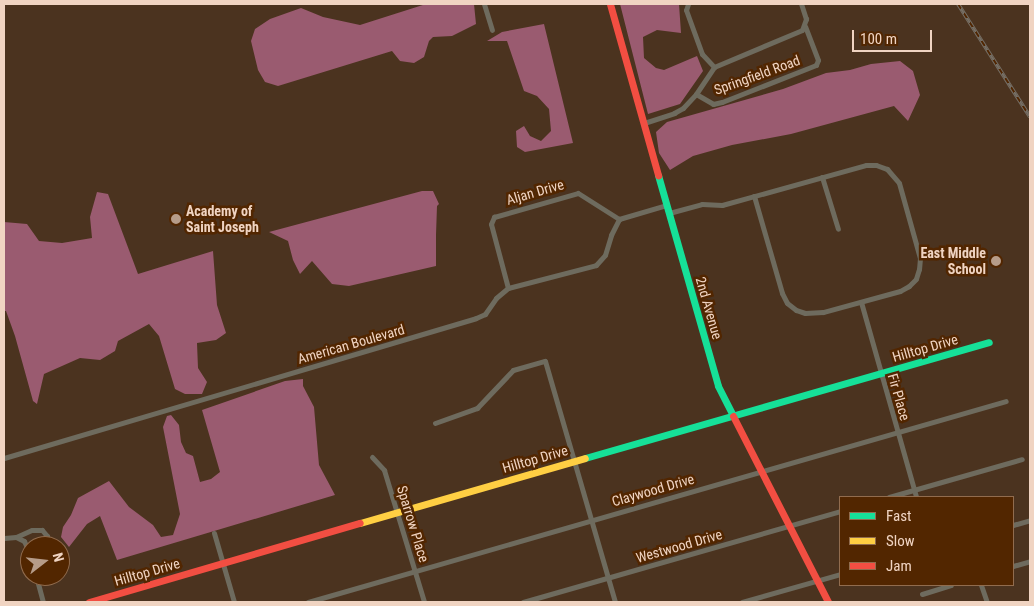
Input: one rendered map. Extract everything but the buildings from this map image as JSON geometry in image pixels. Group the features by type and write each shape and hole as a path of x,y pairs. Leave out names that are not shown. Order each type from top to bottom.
{"street":[{"path":"484,4 492,30"},
{"name":"2nd Avenue","path":"610,4 718,386 828,602"},
{"name":"Springfield Road","path":"688,4 686,10 702,54 714,67"},
{"name":"Springfield Road","path":"696,94 713,104 722,102 816,65 818,60 805,26 806,16 801,4"},
{"name":"Springfield Road","path":"644,123 679,110 696,94 714,67 802,30 805,26"},
{"path":"508,288 596,265 605,255 611,235 619,219 702,204 722,205 866,164 887,169 898,183 920,258 919,270 909,286 861,302 814,314 796,310 787,303 782,294 754,196"},
{"path":"822,177 838,230"},
{"name":"Aljan Drive","path":"508,288 491,224 494,217 578,193 619,219"},
{"name":"American Boulevard","path":"4,458 476,318 485,314 496,298 508,288"},
{"name":"Fir Place","path":"861,302 916,496"},
{"name":"Hilltop Drive","path":"89,602 989,342"},
{"path":"435,423 477,408 513,370 545,361 615,602"},
{"name":"Claywood Drive","path":"308,602 1006,401"},
{"name":"Sparrow Place","path":"372,457 384,470 399,511 424,602"},
{"path":"893,496 1022,459"},
{"name":"Westwood Drive","path":"523,602 839,511"},
{"path":"1014,525 1030,520"},
{"path":"4,538 16,537 32,530 42,530 47,536"},
{"path":"214,533 234,602"},
{"path":"16,537 20,539"},
{"path":"1014,566 1030,561"},
{"path":"742,602 839,574"},
{"path":"39,586 44,602"},
{"path":"922,594 941,586"},
{"path":"981,586 987,602"}],"shaded area":[{"path":"426,4 474,4 476,24 452,36 433,37 429,41 424,57 414,63 400,61 392,51 278,86 265,82 258,70 251,41 255,29 270,19 301,8 323,17 360,25"},
{"path":"620,4 679,4 681,33 657,30 643,37 644,58 656,68 664,70 697,56 703,71 680,104 648,114"},
{"path":"544,24 573,143 525,152 517,147 516,131 524,126 530,136 541,141 551,131 549,109 537,96 524,91 507,41 487,41 502,32"},
{"path":"900,61 913,71 920,95 908,121 894,106 791,134 732,145 693,156 670,170 659,153 656,132 667,122 783,89 826,73 850,70 871,64"},
{"path":"422,191 433,191 439,204 437,206 436,266 349,286 332,284 312,261 300,274 293,260 288,241 269,232"},
{"path":"97,192 108,194 138,274 213,251 217,305 226,333 216,340 197,343 198,368 207,382 202,394 185,394 175,389 159,336 149,324 118,341 115,351 100,360 80,358 44,374 37,404 33,401 15,336 6,311 4,311 4,222 27,224 39,241 62,243 92,238 90,217"},
{"path":"303,379 303,386 314,407 319,465 335,495 117,560 100,516 87,524 70,546 70,536 61,536 63,527 71,515 78,498 109,481 129,507 153,525 161,537 173,535 180,514 163,427 167,416 171,415 179,425 181,442 186,453 193,456 200,482 211,479 220,472 202,410 285,381"}],"railway":[{"path":"958,4 1030,117"}],"traffic: fast":[{"path":"658,175 718,386 733,416"},
{"path":"585,458 989,342"}],"traffic: slow":[{"path":"360,523 585,458"}],"traffic: jam":[{"path":"610,4 658,175"},
{"path":"733,416 828,602"},
{"path":"89,602 360,523"}],"place":[{"name":"Academy of Saint Joseph","path":"176,219"},
{"name":"East Middle School","path":"996,261"}]}
